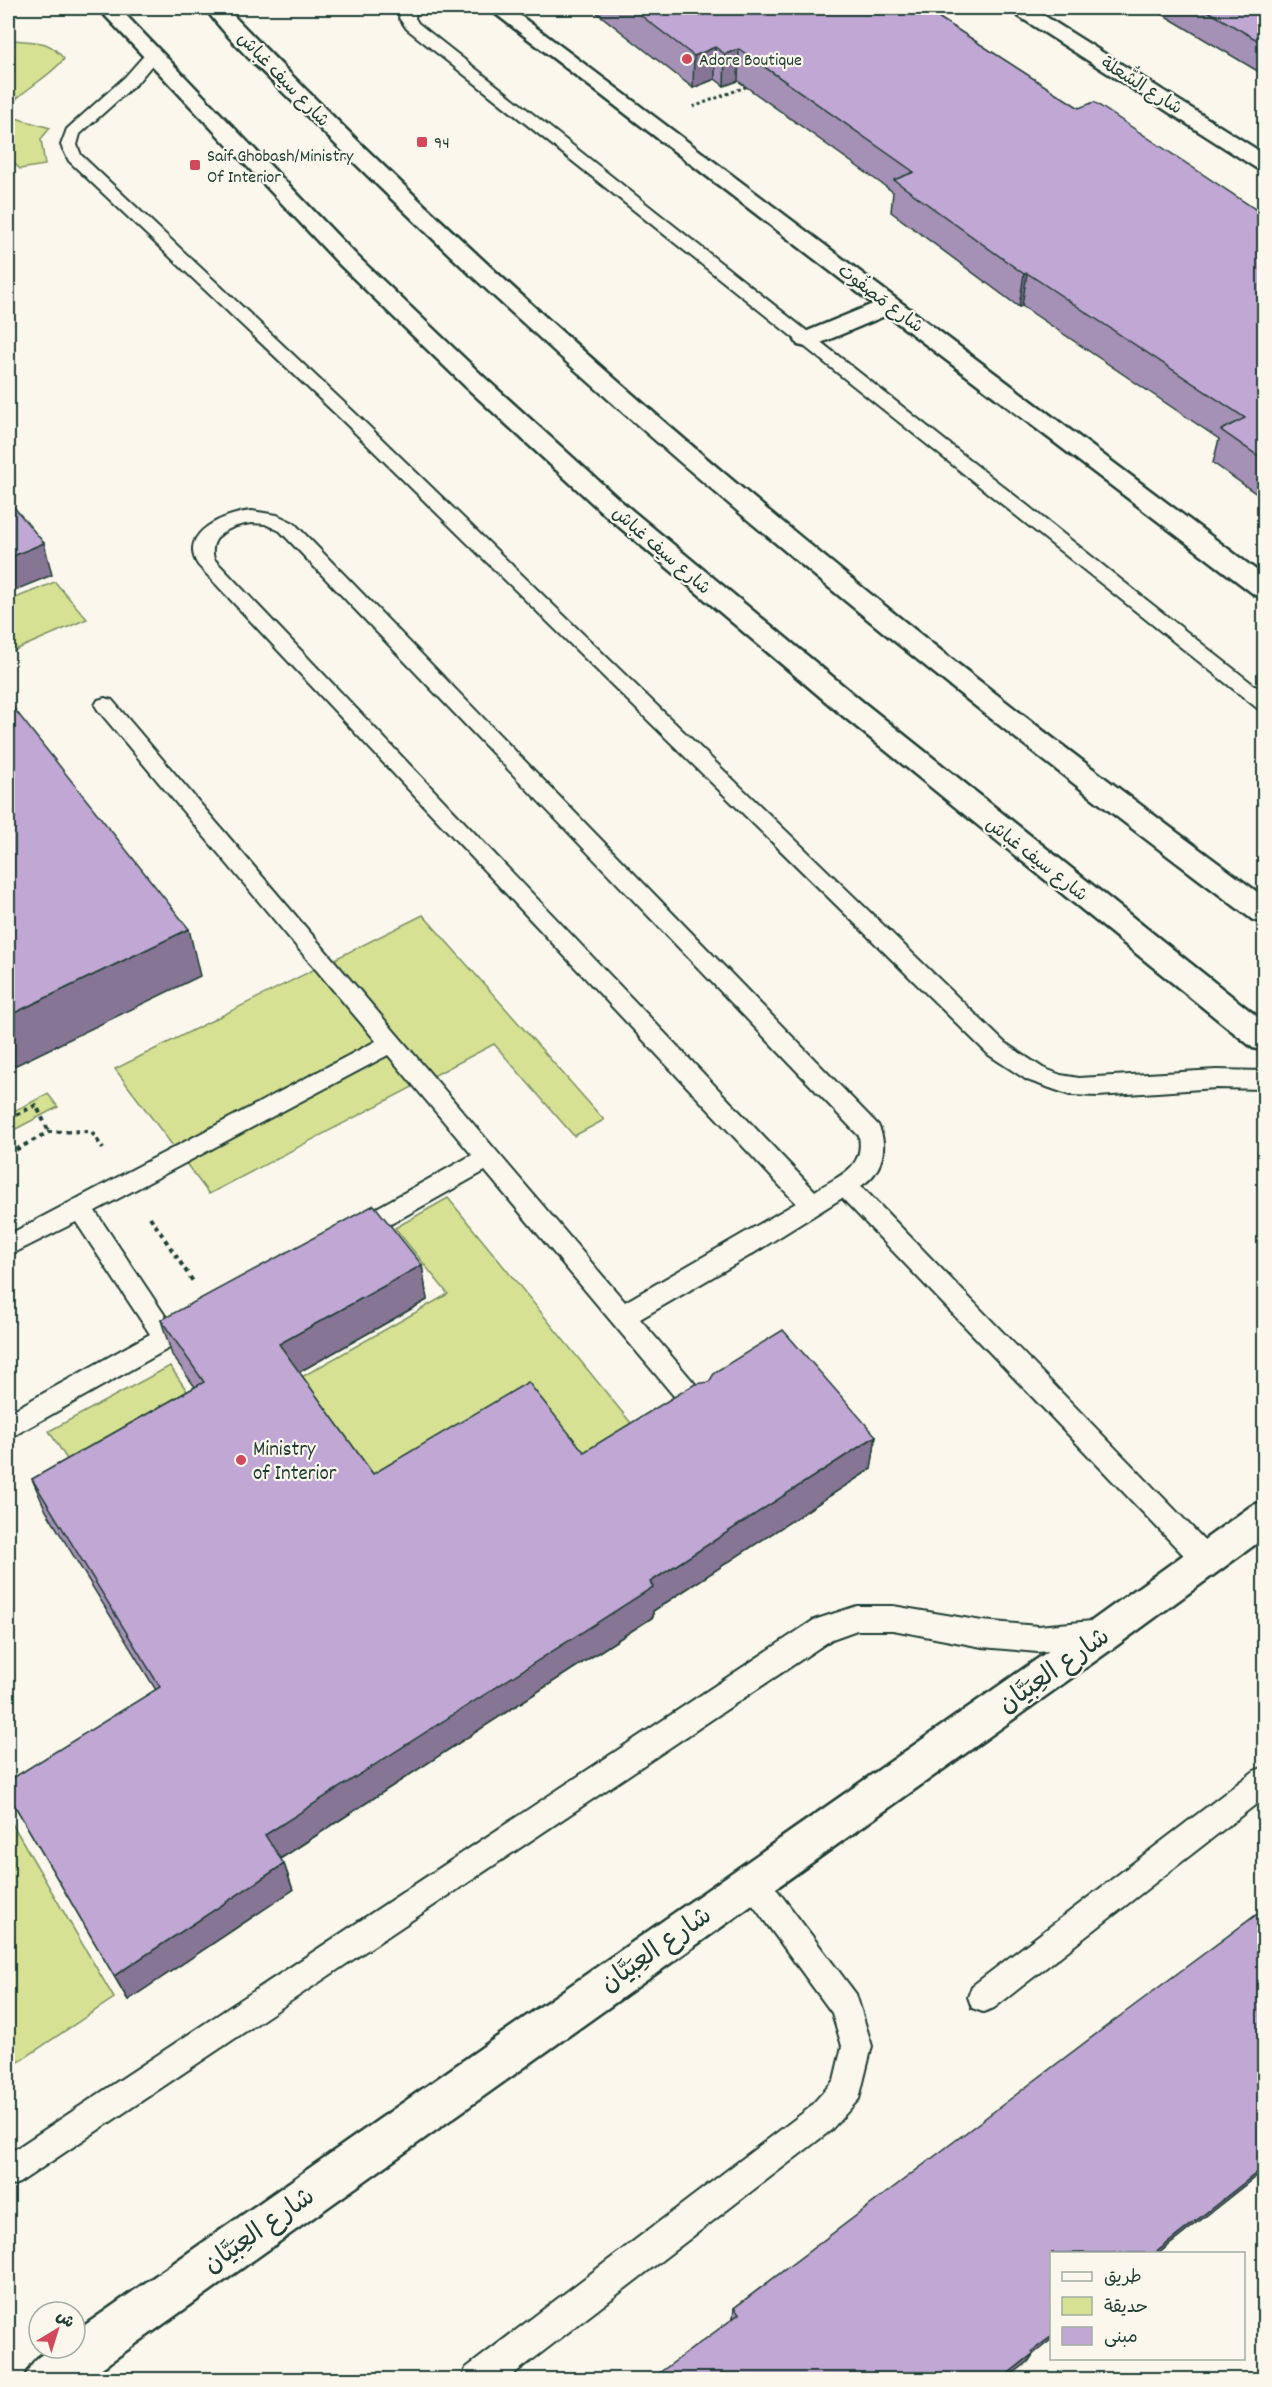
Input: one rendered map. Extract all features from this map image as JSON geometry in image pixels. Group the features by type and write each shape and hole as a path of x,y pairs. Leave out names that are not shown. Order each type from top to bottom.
{"street":[{"name":"شارع سيف غباش","path":"108,8 349,261 476,383 613,508 918,762 1264,1039"},
{"name":"شارع سيف غباش","path":"215,8 388,183 509,297 675,445 931,656 1264,912"},
{"name":"شارع مَصفُوت","path":"498,8 1264,588"},
{"name":"شارع الشُّعلة","path":"1019,8 1264,163"},
{"path":"807,340 891,305"},
{"name":"شارع العِبَيَّان","path":"46,2379 1106,1632 1264,1517"}],"lane":[{"path":"410,8 407,18 412,26 1264,703"},
{"path":"153,54 131,80 73,132 69,140 69,149 75,158 348,416 997,1049 1015,1063 1039,1076 1063,1084 1088,1088 1216,1079 1264,1080"},
{"path":"623,1316 845,1185 867,1167 873,1156 870,1132 287,528 276,521 265,518 244,518 230,521 210,532 202,550 205,561 812,1204"},
{"path":"105,705 698,1406"},
{"path":"8,1246 391,1043"},
{"path":"335,1243 488,1158"},
{"path":"845,1185 1205,1559"},
{"path":"80,1208 166,1337"},
{"path":"8,1426 213,1312"},
{"path":"8,2172 824,1629 857,1618 893,1618 982,1634 1038,1640 1106,1632"},
{"path":"983,1997 1264,1781"},
{"path":"478,2379 819,2120 848,2088 857,2046 845,2005 752,1880"}],"path":[{"path":"932,16 953,8"},
{"path":"650,123 748,86"},
{"path":"8,1119 36,1105 49,1132"}],"green space":[{"path":"8,39 45,44 64,59 12,103 12,117 50,128 41,139 45,165 20,169 8,157"},
{"path":"55,582 87,619 8,653 8,601"},
{"path":"423,915 604,1120 574,1136 494,1044 209,1194 115,1069"},
{"path":"48,1094 58,1107 8,1133 8,1114"},
{"path":"448,1198 644,1439 385,1496 298,1379 448,1294 395,1228"},
{"path":"170,1366 204,1416 82,1483 49,1431"},
{"path":"10,1820 114,1998 8,2069 8,1824"}],"building":[{"path":"631,8 924,8 1079,108 1094,102 1264,215 1264,460 1221,430 1245,418 1027,273 1024,274 894,180 914,172 739,49 725,54 715,47 694,56"},
{"path":"1202,8 1264,8 1264,44"},
{"path":"8,500 44,543 8,558"},
{"path":"8,701 189,929 8,1016"},
{"path":"374,1205 422,1265 279,1344 373,1474 528,1382 584,1452 695,1384 709,1382 715,1372 783,1330 876,1436 650,1582 653,1587 265,1835 284,1864 114,1976 8,1794 8,1781 160,1687 32,1479 204,1382 161,1320"},
{"path":"1264,1909 1264,2167 1156,2252 1050,2252 1050,2338 1001,2379 651,2379 739,2314 734,2308"}],"place":[{"name":"Adore Boutique","path":"687,59"},
{"name":"94","path":"422,142"},
{"name":"Saif Ghobash/Ministry Of Interior","path":"195,165"},
{"name":"Ministry of Interior","path":"241,1460"}]}
